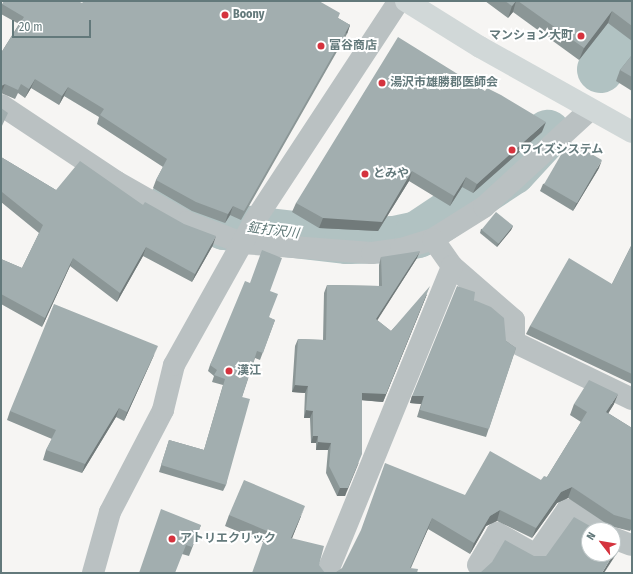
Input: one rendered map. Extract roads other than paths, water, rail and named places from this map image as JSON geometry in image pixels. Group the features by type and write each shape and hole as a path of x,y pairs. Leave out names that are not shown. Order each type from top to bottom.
{"main road":[{"path":"406,1 590,110 632,132"}],"street":[{"path":"93,573 110,512 162,410 174,365 255,220 399,1"},
{"path":"1,105 117,182 187,222 242,243 372,253 401,249 433,239 484,207 590,110"},
{"path":"433,239 452,266 514,320 514,342 632,399"},
{"path":"327,573 452,266"},
{"path":"478,565 497,533 536,555 567,510 587,522"}],"waterway":[{"name":"鉦打沢川","path":"600,69 632,25"},
{"name":"鉦打沢川","path":"171,203 224,226 347,240 394,239 417,234 512,171 547,133"}],"place":[{"name":"Boony","path":"225,15"},
{"name":"マンション大町","path":"581,36"},
{"name":"富谷商店","path":"321,46"},
{"name":"湯沢市雄勝郡医師会","path":"382,83"},
{"name":"ワイズシステム","path":"512,150"},
{"name":"とみや","path":"365,174"},
{"name":"漢江","path":"229,371"},
{"name":"アトリエクリック","path":"172,539"}]}
